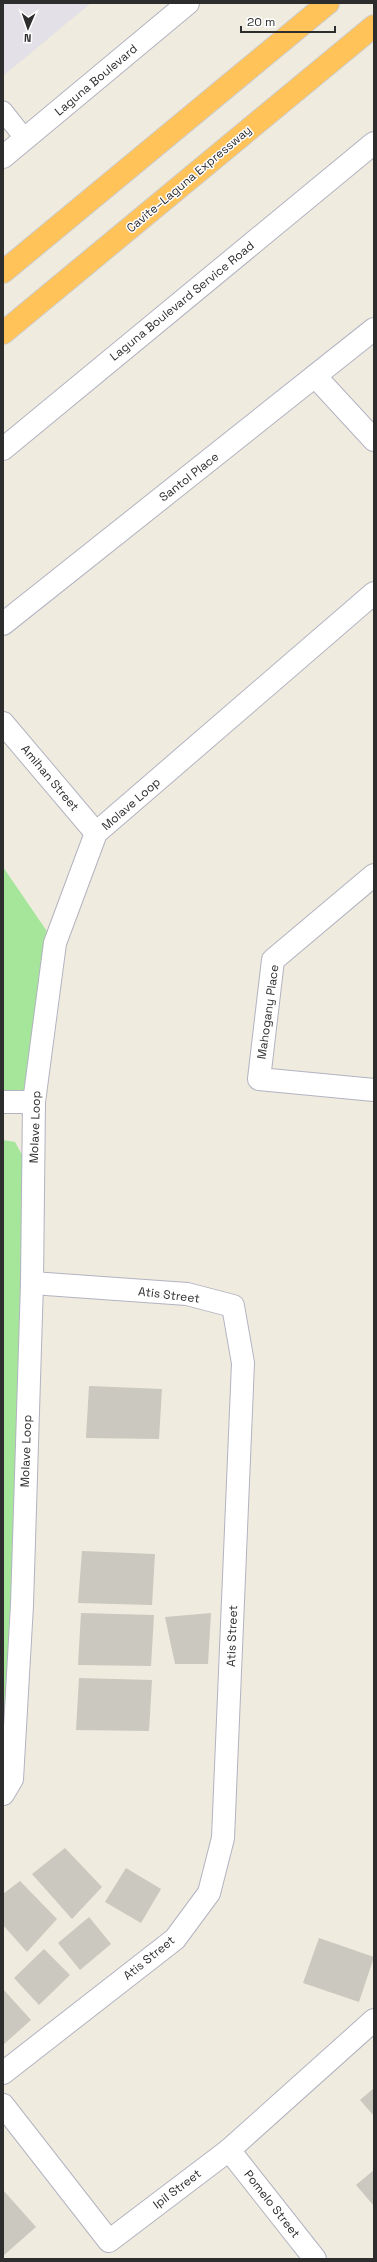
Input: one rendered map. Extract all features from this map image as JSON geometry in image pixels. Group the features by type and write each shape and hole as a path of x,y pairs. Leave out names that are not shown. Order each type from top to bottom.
{"highway":[{"path":"3,272 328,3"},
{"name":"Cavite–Laguna Expressway","path":"3,333 374,26"}],"street":[{"name":"Laguna Boulevard","path":"3,157 188,3"},
{"name":"Laguna Boulevard Service Road","path":"3,448 367,148"},
{"name":"Santol Place","path":"3,624 374,329"},
{"path":"315,376 374,440"},
{"name":"Molave Loop","path":"3,1794 12,1779 22,1597 32,1282 34,1102 55,943 96,834 374,593"},
{"name":"Amihan Street","path":"3,723 96,834"},
{"name":"Mahogany Place","path":"374,875 273,960 259,1078 374,1090"},
{"path":"3,1102 34,1102"},
{"name":"Atis Street","path":"3,2073 175,1939 209,1893 223,1838 244,1364 233,1306 187,1294 32,1282"},
{"name":"Ipil Street","path":"3,2105 109,2241 229,2150 374,2020"},
{"name":"Pomelo Street","path":"229,2150 315,2259"}],"lane":[{"path":"3,111 24,139"}],"shaded area":[{"path":"3,3 91,3 3,76"}],"green space":[{"path":"3,867 55,943 34,1102 3,1102"},
{"path":"3,1140 15,1142 27,1164 5,1776 3,1779"}],"building":[{"path":"89,1386 162,1389 159,1439 86,1438"},
{"path":"82,1551 155,1554 152,1605 78,1603"},
{"path":"81,1613 154,1615 151,1666 78,1665"},
{"path":"211,1613 208,1664 175,1664 165,1617"},
{"path":"79,1678 152,1680 149,1731 76,1730"},
{"path":"65,1848 102,1887 72,1919 32,1874"},
{"path":"126,1868 161,1889 141,1923 105,1902"},
{"path":"20,1881 57,1919 27,1952 3,1925 3,1894"},
{"path":"89,1917 111,1944 80,1970 58,1943"},
{"path":"319,1938 374,1957 359,2002 303,1983"},
{"path":"44,1949 70,1975 39,2005 14,1978"},
{"path":"3,1989 31,2020 3,2045"},
{"path":"374,2088 374,2116 360,2100"},
{"path":"374,2170 374,2206 356,2185"},
{"path":"3,2190 36,2227 3,2256"}]}
